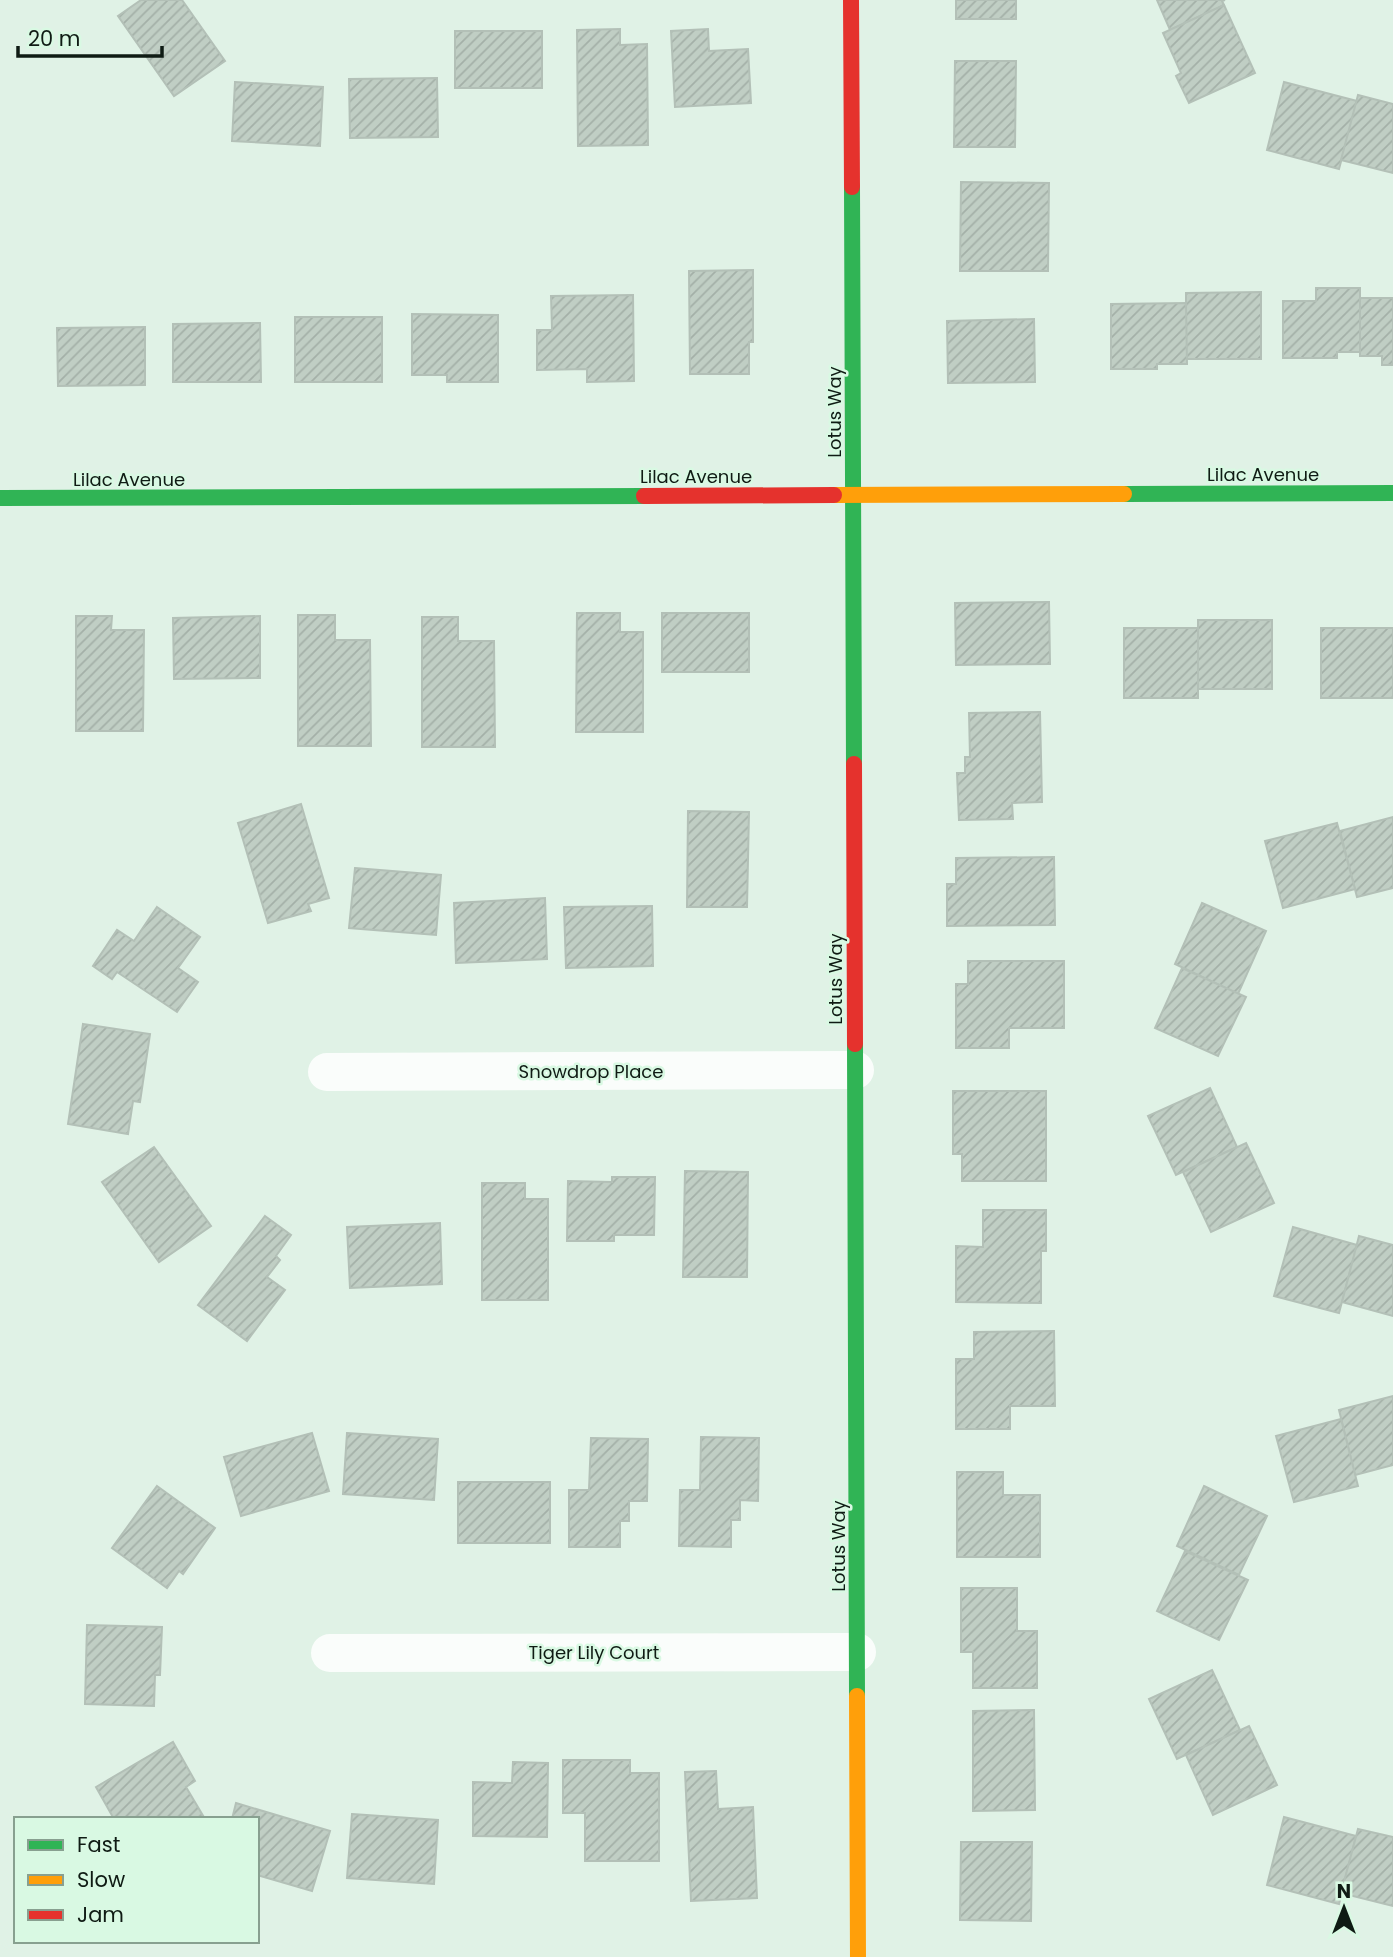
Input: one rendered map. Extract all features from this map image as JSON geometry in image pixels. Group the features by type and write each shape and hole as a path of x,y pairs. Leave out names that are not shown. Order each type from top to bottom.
{"street":[{"name":"Lotus Way","path":"852,0 858,1957"},
{"name":"Lilac Avenue","path":"0,498 1393,493"},
{"name":"Snowdrop Place","path":"327,1072 855,1070"},
{"name":"Tiger Lily Court","path":"330,1653 857,1652"}],"building":[{"path":"141,0 182,0 225,61 174,96 118,16"},
{"path":"956,0 1016,0 1016,19 956,19"},
{"path":"1157,0 1225,0 1222,1 1224,5 1170,30"},
{"path":"1224,5 1255,73 1189,103 1176,76 1181,73 1163,33"},
{"path":"620,29 620,45 647,44 648,145 578,146 577,30"},
{"path":"708,29 709,51 748,49 751,103 675,107 671,31"},
{"path":"455,31 542,31 542,88 455,88"},
{"path":"955,61 1016,61 1015,147 954,147"},
{"path":"437,78 438,137 350,138 349,79"},
{"path":"235,82 323,87 320,146 232,141"},
{"path":"1284,82 1357,101 1339,169 1267,150"},
{"path":"1358,95 1393,104 1393,173 1341,160"},
{"path":"961,182 1049,183 1048,271 960,271"},
{"path":"753,270 753,342 749,342 749,374 690,374 689,271"},
{"path":"1316,288 1360,288 1360,352 1337,352 1337,358 1283,358 1283,301 1316,301"},
{"path":"1261,292 1261,359 1186,359 1186,293"},
{"path":"633,295 634,381 587,382 587,369 537,370 537,330 552,330 551,296"},
{"path":"1360,298 1393,298 1393,365 1382,365 1382,356 1360,356"},
{"path":"1186,303 1187,364 1157,364 1157,369 1111,369 1111,304"},
{"path":"412,314 498,315 498,382 447,382 447,375 412,375"},
{"path":"295,317 382,317 382,382 295,382"},
{"path":"1034,319 1035,382 948,383 947,321"},
{"path":"260,323 261,382 173,382 173,324"},
{"path":"145,327 145,385 58,386 57,328"},
{"path":"1049,602 1050,664 956,665 955,603"},
{"path":"577,613 620,613 620,632 643,632 643,732 576,732"},
{"path":"662,613 749,613 749,672 662,672"},
{"path":"298,615 335,615 335,640 370,640 371,746 298,746"},
{"path":"76,616 112,616 111,630 144,630 143,731 76,731"},
{"path":"260,616 260,678 174,679 173,618"},
{"path":"422,617 458,617 458,641 494,641 495,747 422,747"},
{"path":"1198,620 1272,620 1272,689 1198,689"},
{"path":"1124,628 1198,628 1198,698 1124,698"},
{"path":"1321,628 1393,628 1393,698 1321,698"},
{"path":"1040,712 1042,802 1012,803 1013,819 959,820 957,773 965,773 965,757 970,757 969,713"},
{"path":"301,804 329,898 308,904 311,911 268,923 238,823"},
{"path":"688,811 749,812 747,907 687,907"},
{"path":"1393,817 1393,888 1357,897 1340,831"},
{"path":"1337,823 1355,889 1283,908 1265,841"},
{"path":"1054,857 1055,925 947,926 947,884 956,884 956,858"},
{"path":"355,868 441,875 436,935 349,928"},
{"path":"545,898 547,959 456,963 454,903"},
{"path":"1202,903 1266,931 1238,994 1175,964"},
{"path":"652,906 653,966 566,968 564,907"},
{"path":"157,907 200,937 178,968 198,982 177,1012 117,972 112,979 93,966 117,930 134,941"},
{"path":"968,961 1064,961 1064,1028 1009,1028 1009,1048 956,1048 956,984 968,984"},
{"path":"1182,968 1246,997 1218,1056 1155,1028"},
{"path":"83,1024 150,1034 140,1102 133,1101 128,1134 68,1124"},
{"path":"1210,1088 1237,1147 1176,1175 1148,1116"},
{"path":"953,1091 1046,1091 1046,1181 962,1181 962,1154 953,1154"},
{"path":"1246,1143 1274,1203 1211,1232 1183,1172"},
{"path":"154,1147 211,1226 159,1262 102,1182"},
{"path":"685,1171 748,1172 747,1277 683,1277"},
{"path":"612,1177 655,1177 654,1235 614,1235 614,1241 567,1241 568,1181 612,1182"},
{"path":"482,1183 525,1183 525,1199 548,1199 548,1300 482,1300"},
{"path":"983,1210 1046,1210 1046,1251 1041,1251 1041,1303 956,1302 956,1246 983,1247"},
{"path":"265,1216 291,1235 276,1256 280,1260 267,1277 285,1290 247,1341 198,1305"},
{"path":"440,1223 442,1284 350,1288 347,1227"},
{"path":"1293,1227 1357,1245 1339,1313 1274,1296"},
{"path":"1359,1236 1393,1245 1393,1316 1342,1302"},
{"path":"1054,1331 1055,1406 1010,1406 1010,1429 956,1429 956,1359 974,1359 974,1332"},
{"path":"1393,1396 1393,1465 1355,1475 1339,1410"},
{"path":"1341,1419 1358,1486 1294,1502 1276,1436"},
{"path":"312,1433 329,1491 241,1516 224,1457"},
{"path":"347,1433 438,1439 434,1500 343,1494"},
{"path":"701,1437 759,1438 758,1501 740,1500 740,1520 731,1520 731,1547 679,1546 680,1490 700,1490"},
{"path":"591,1438 648,1439 647,1501 629,1501 629,1521 620,1521 620,1547 569,1547 569,1490 589,1490"},
{"path":"957,1472 1003,1472 1003,1495 1040,1495 1040,1557 957,1557"},
{"path":"458,1482 550,1482 550,1543 458,1543"},
{"path":"157,1486 215,1528 183,1574 179,1571 167,1588 112,1548"},
{"path":"1204,1486 1267,1516 1239,1575 1177,1546"},
{"path":"1185,1551 1248,1580 1219,1640 1157,1611"},
{"path":"961,1588 1017,1588 1017,1631 1037,1631 1037,1688 973,1688 973,1652 961,1652"},
{"path":"87,1625 162,1627 160,1675 155,1675 154,1706 85,1704"},
{"path":"1212,1670 1240,1730 1177,1759 1149,1699"},
{"path":"1034,1710 1035,1810 973,1811 973,1711"},
{"path":"1249,1726 1277,1785 1213,1815 1186,1755"},
{"path":"173,1742 195,1781 186,1787 204,1817 113,1817 96,1787"},
{"path":"563,1760 630,1760 630,1773 659,1773 659,1861 585,1861 585,1813 563,1813"},
{"path":"513,1762 548,1763 547,1837 473,1836 473,1782 512,1783"},
{"path":"716,1771 718,1809 753,1807 757,1898 691,1901 685,1772"},
{"path":"236,1803 330,1831 312,1891 259,1876 259,1817 232,1817"},
{"path":"352,1814 438,1820 434,1884 347,1878"},
{"path":"1284,1817 1356,1836 1339,1904 1267,1885"},
{"path":"1358,1829 1393,1837 1393,1906 1341,1893"},
{"path":"961,1842 1032,1842 1031,1921 960,1920"}],"traffic: fast":[{"path":"852,187 854,764"},
{"path":"1124,494 1393,493"},
{"path":"0,498 644,496"},
{"path":"855,1044 857,1696"}],"traffic: slow":[{"path":"834,495 1124,494"},
{"path":"857,1696 858,1957"}],"traffic: jam":[{"path":"851,0 852,187"},
{"path":"644,496 834,495"},
{"path":"854,764 855,1044"}]}
